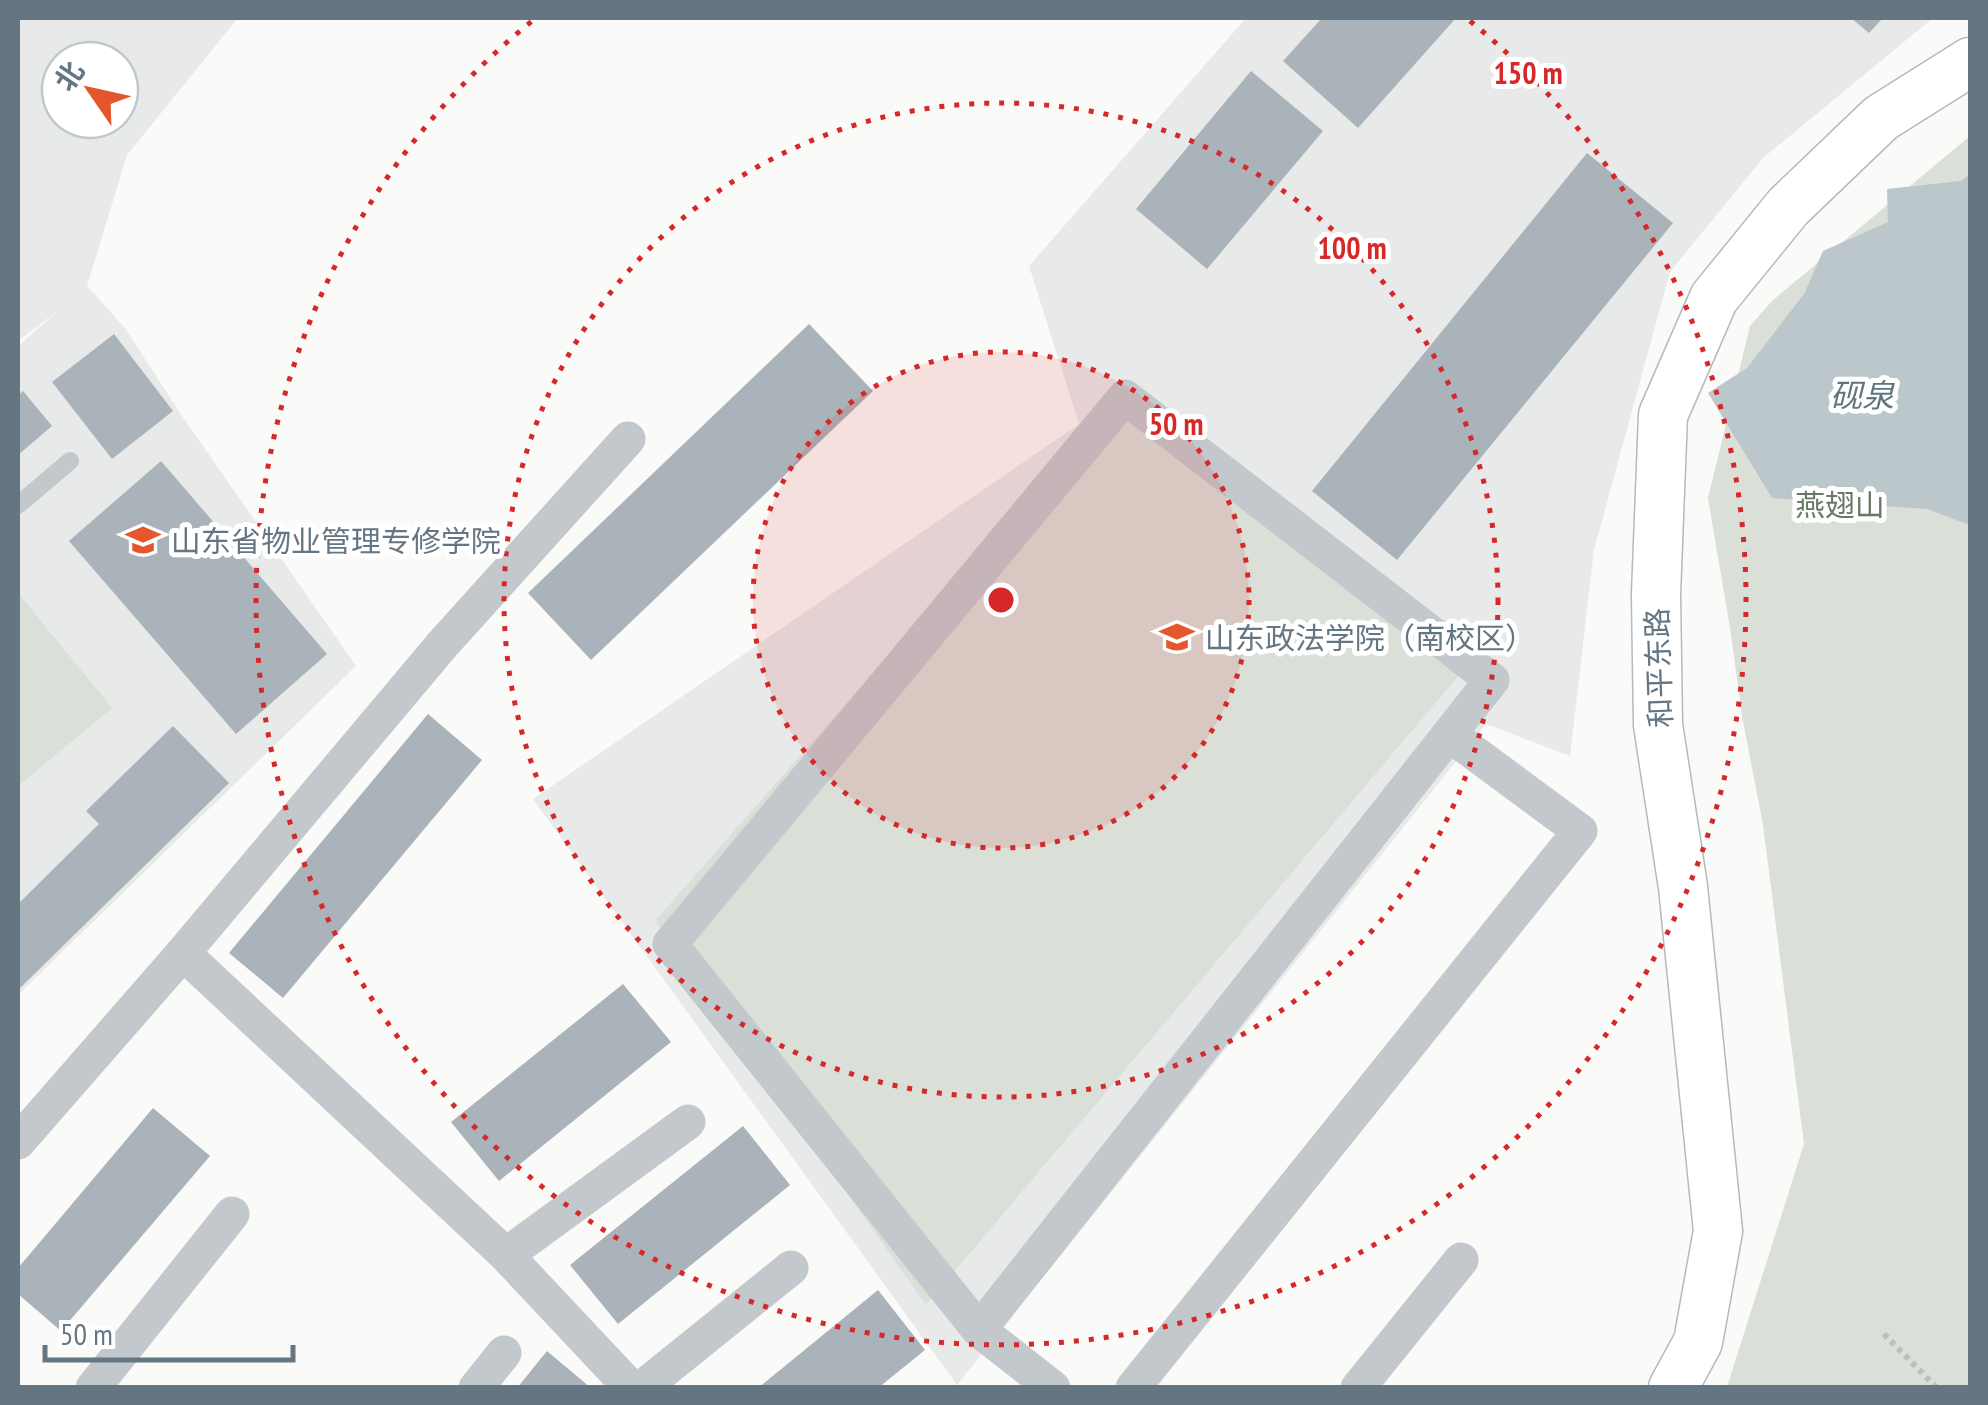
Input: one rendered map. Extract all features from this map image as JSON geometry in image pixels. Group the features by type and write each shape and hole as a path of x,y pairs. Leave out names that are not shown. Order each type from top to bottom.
{"main road":[{"name":"和平东路","path":"1673,1388 1698,1342 1718,1232 1683,887 1658,725 1656,594 1664,415 1714,298 1788,207 1881,118 1970,62"}],"street":[{"path":"979,1330 1492,680 1125,398 670,944 979,1330 1053,1388"},
{"path":"18,1142 183,953 442,644 628,438"},
{"path":"1133,1388 1580,831 1450,735"},
{"path":"183,953 506,1255 631,1388"},
{"path":"506,1255 688,1122"},
{"path":"93,1388 232,1214"},
{"path":"1358,1388 1461,1260"},
{"path":"642,1388 791,1268"},
{"path":"476,1388 504,1353"}],"lane":[{"path":"18,505 70,461"}],"path":[{"path":"1884,1334 1937,1388"}],"shaded area":[{"name":"山东省物业管理专修学院","path":"18,18 238,18 140,139 140,40 40,40 40,140 139,140 127,155 87,286 125,328 356,666 18,995 18,346 59,310 18,341"},
{"name":"山东政法学院（南校区）","path":"1246,18 1933,18 1763,158 1670,272 1594,550 1570,756 1486,724 957,1385 533,799 1079,424 1029,266"}],"green space":[{"name":"燕翅山","path":"1970,136 1970,1387 1727,1387 1804,1144 1763,825 1708,498 1750,326 1773,300"},
{"path":"1126,385 1481,649 926,1305 655,921"},
{"path":"18,593 112,708 18,786"}],"water":[{"name":"砚泉","path":"1970,174 1970,525 1927,509 1772,498 1708,393 1747,368 1804,294 1823,251 1888,222 1887,189 1961,181"}],"building":[{"path":"1322,18 1456,18 1358,128 1283,61"},
{"path":"1851,18 1883,18 1869,33"},
{"path":"1251,71 1323,131 1207,269 1136,209"},
{"path":"1587,153 1673,223 1397,560 1312,491"},
{"path":"809,324 873,391 591,660 528,593"},
{"path":"114,334 173,411 112,459 52,382"},
{"path":"23,391 52,426 18,455 18,396"},
{"path":"161,461 327,654 236,734 69,541"},
{"path":"428,714 482,760 283,998 229,953"},
{"path":"173,726 229,783 18,990 18,904 99,824 86,811"},
{"path":"623,984 671,1042 499,1181 451,1122"},
{"path":"153,1108 210,1156 61,1331 18,1294 18,1268"},
{"path":"743,1126 790,1185 618,1324 570,1265"},
{"path":"878,1290 925,1350 878,1388 758,1388"},
{"path":"547,1351 591,1388 517,1388"}],"place":[{"name":"山东省物业管理专修学院","path":"143,540"},
{"name":"山东政法学院（南校区）","path":"1177,637"}]}
